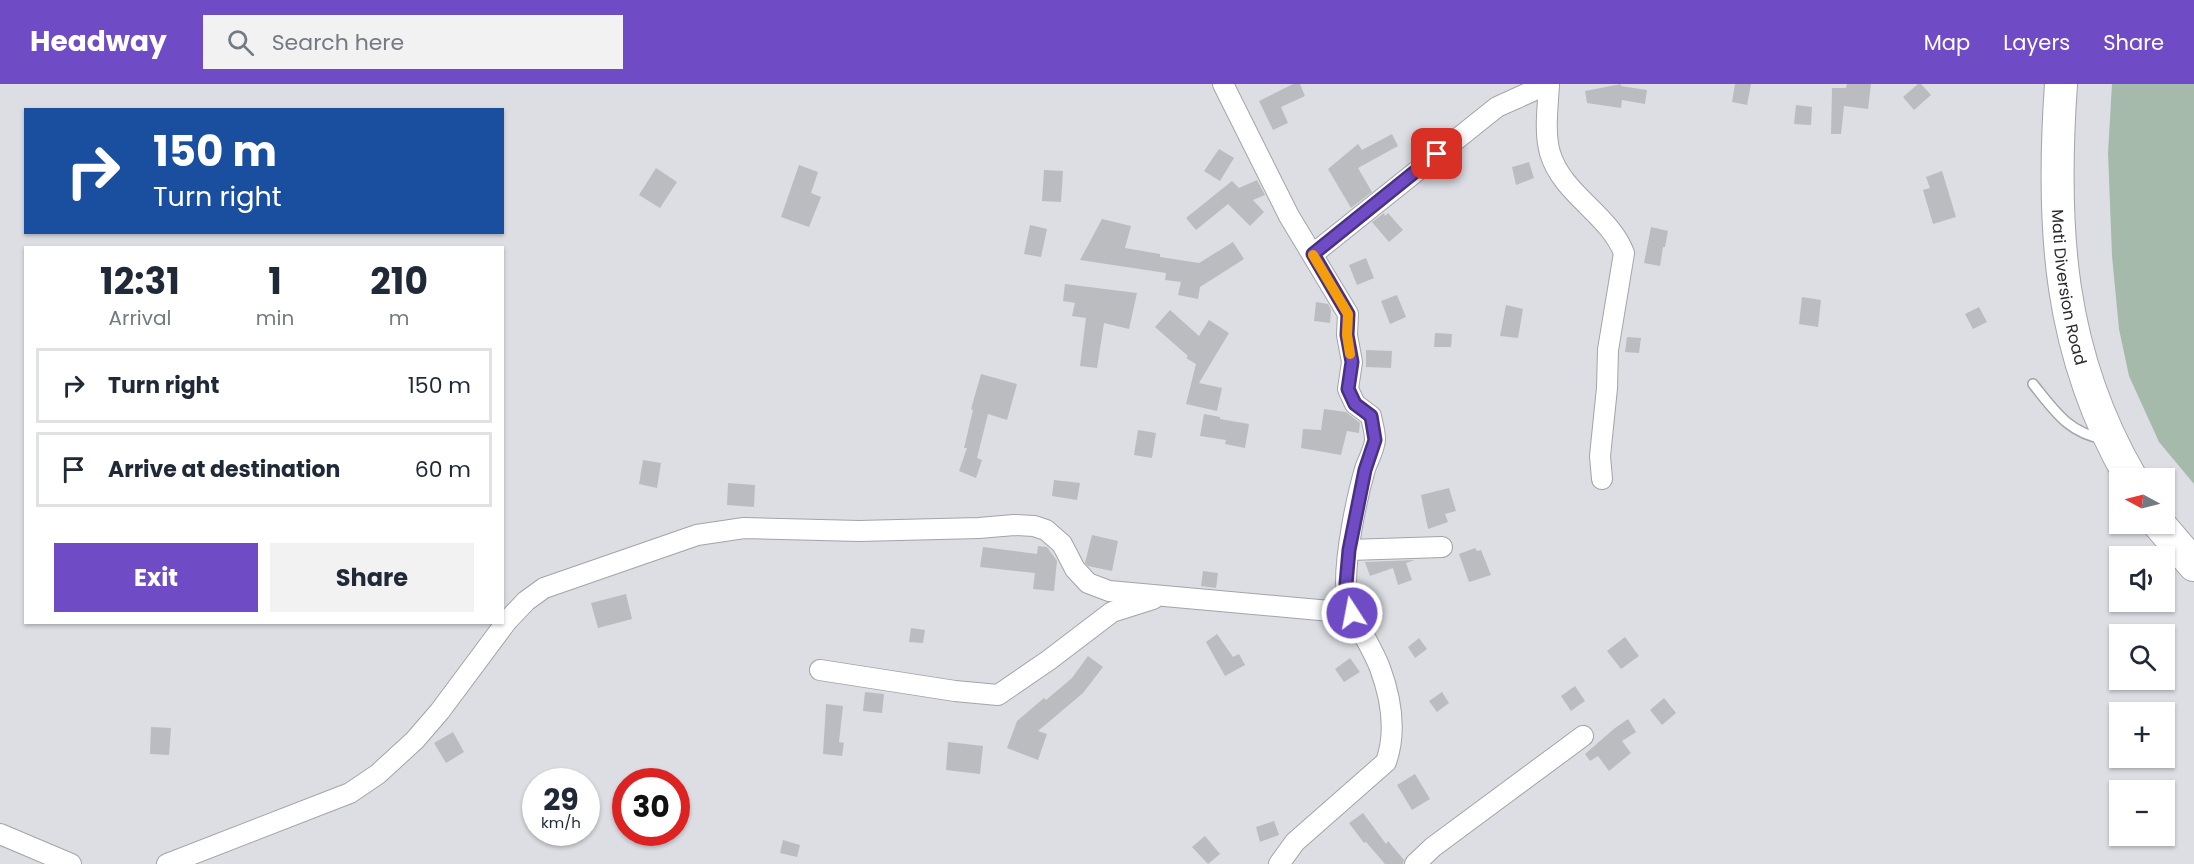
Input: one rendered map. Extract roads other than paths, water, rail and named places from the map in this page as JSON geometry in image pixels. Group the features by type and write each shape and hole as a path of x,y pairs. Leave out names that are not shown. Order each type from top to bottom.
{"highway":[{"name":"Mati Diversion Road","path":"2061,84 2058,217 2063,282 2071,328 2084,375 2112,441 2127,468"},
{"path":"2167,534 2193,562"}],"street":[{"path":"1223,84 1289,216 1348,314 1347,335 1352,362 1348,389 1355,404 1371,416 1375,440 1365,470 1349,550 1346,584 1352,613 1380,668 1394,724 1390,750 1386,762 1295,842 1279,864"},
{"path":"1313,254 1497,107 1549,84 1547,132 1550,154 1559,172 1618,239 1624,253 1608,350 1607,388 1600,456 1602,479"},
{"path":"167,864 350,793 378,774 415,740 440,711 507,621 526,601 544,588 698,535 744,528 859,531 1034,526 1046,530 1062,544 1075,569 1088,583 1109,591 1352,613"},
{"path":"1349,550 1442,547"},
{"path":"820,670 955,691 998,695 1112,612 1160,596"},
{"path":"1415,864 1434,847 1582,736"},
{"path":"0,834 71,864"}],"lane":[{"path":"2032,384 2064,422 2090,437 2112,441"}]}
